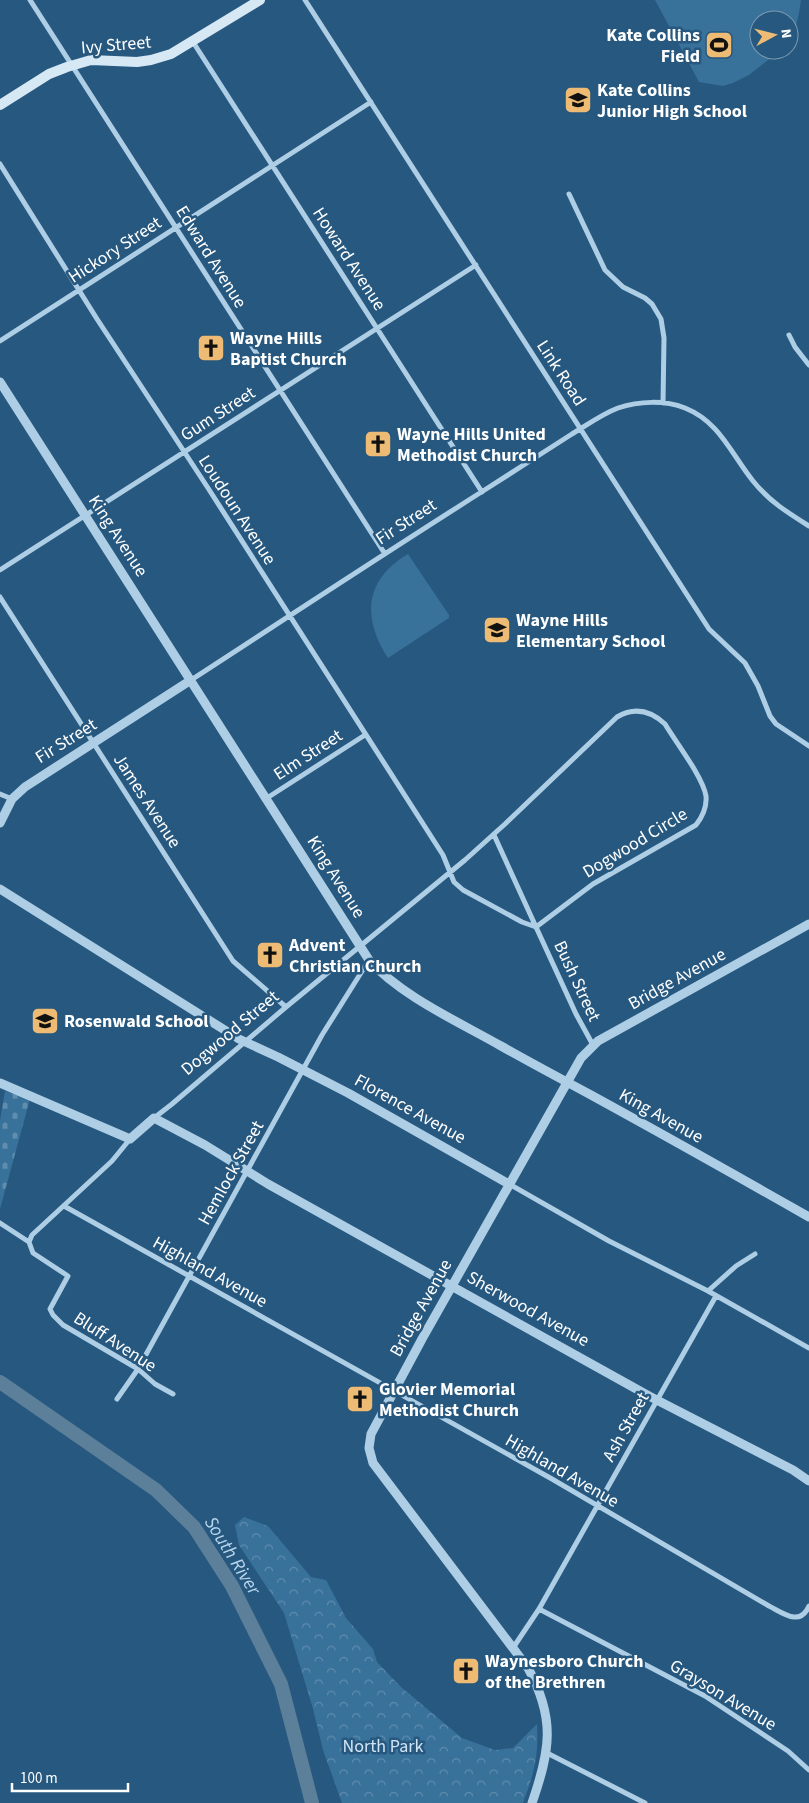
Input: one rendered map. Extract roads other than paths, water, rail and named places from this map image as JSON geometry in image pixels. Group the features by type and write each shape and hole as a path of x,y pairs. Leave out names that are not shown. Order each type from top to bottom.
{"main road":[{"name":"Ivy Street","path":"0,105 49,74 72,65 98,60 125,62 151,60 171,54 260,0"}],"street":[{"name":"Edward Avenue","path":"30,0 385,554"},
{"name":"Link Road","path":"305,0 709,629 745,663 755,680 770,716 783,730 809,746"},
{"name":"Howard Avenue","path":"193,42 482,492"},
{"name":"Hickory Street","path":"0,341 371,102"},
{"name":"Loudoun Avenue","path":"0,164 78,290 443,855 450,872"},
{"path":"569,194 605,270 623,287 645,298 652,304 661,319 664,338 663,403"},
{"name":"Gum Street","path":"0,570 476,265"},
{"path":"789,334 795,347 809,365"},
{"name":"King Avenue","path":"0,382 361,947 379,971 397,986 809,1217"},
{"name":"Fir Street","path":"12,799 25,787 385,554 601,416 622,407 644,403 663,403 686,409 710,423 727,442 748,474 765,494 787,512 808,524"},
{"name":"James Avenue","path":"0,598 233,961 286,1007"},
{"name":"Dogwood Circle","path":"494,835 617,717 632,710 652,714 665,724 704,788 706,804 702,818 696,825 593,884 536,927"},
{"name":"Elm Street","path":"267,798 365,734"},
{"path":"0,794 12,799 0,823"},
{"name":"Dogwood Street","path":"29,1242 32,1235 112,1161 130,1139 494,835"},
{"name":"Bush Street","path":"494,835 576,1014 593,1045"},
{"name":"Bush Street","path":"450,872 454,882 463,890 522,922 536,927"},
{"name":"Florence Avenue","path":"0,889 220,1028 348,1092 609,1241 708,1291 809,1348"},
{"name":"Bridge Avenue","path":"532,1803 547,1752 547,1725 541,1695 528,1668 373,1463 368,1448 370,1434 581,1058 593,1045 809,924"},
{"name":"Hemlock Street","path":"116,1399 138,1370 322,1035 370,960"},
{"path":"0,1083 130,1139"},
{"name":"Sherwood Avenue","path":"154,1118 657,1400 793,1470 809,1481"},
{"name":"Highland Avenue","path":"64,1206 393,1390 791,1617 801,1616 809,1606"},
{"path":"0,1223 29,1242"},
{"name":"Bluff Avenue","path":"29,1242 33,1253 68,1276 50,1308 53,1315 63,1325 138,1370 155,1384 173,1394"},
{"path":"708,1291 736,1266 755,1254"},
{"name":"Ash Street","path":"513,1648 539,1609 716,1296"},
{"name":"Grayson Avenue","path":"539,1609 705,1696 788,1751 809,1770"},
{"path":"547,1752 645,1803"}],"waterway":[{"name":"South River","path":"0,1382 156,1490 194,1527 232,1586 281,1684 312,1803"}],"place":[{"name":"Kate Collins Field","path":"719,45"},
{"name":"Kate Collins Junior High School","path":"578,100"},
{"name":"Wayne Hills Baptist Church","path":"211,348"},
{"name":"Wayne Hills United Methodist Church","path":"378,444"},
{"name":"Wayne Hills Elementary School","path":"497,630"},
{"name":"Advent Christian Church","path":"270,955"},
{"name":"Rosenwald School","path":"45,1021"},
{"name":"Glovier Memorial Methodist Church","path":"360,1399"},
{"name":"Waynesboro Church of the Brethren","path":"466,1671"}],"park label":[{"name":"North Park","path":"383,1746"}]}
